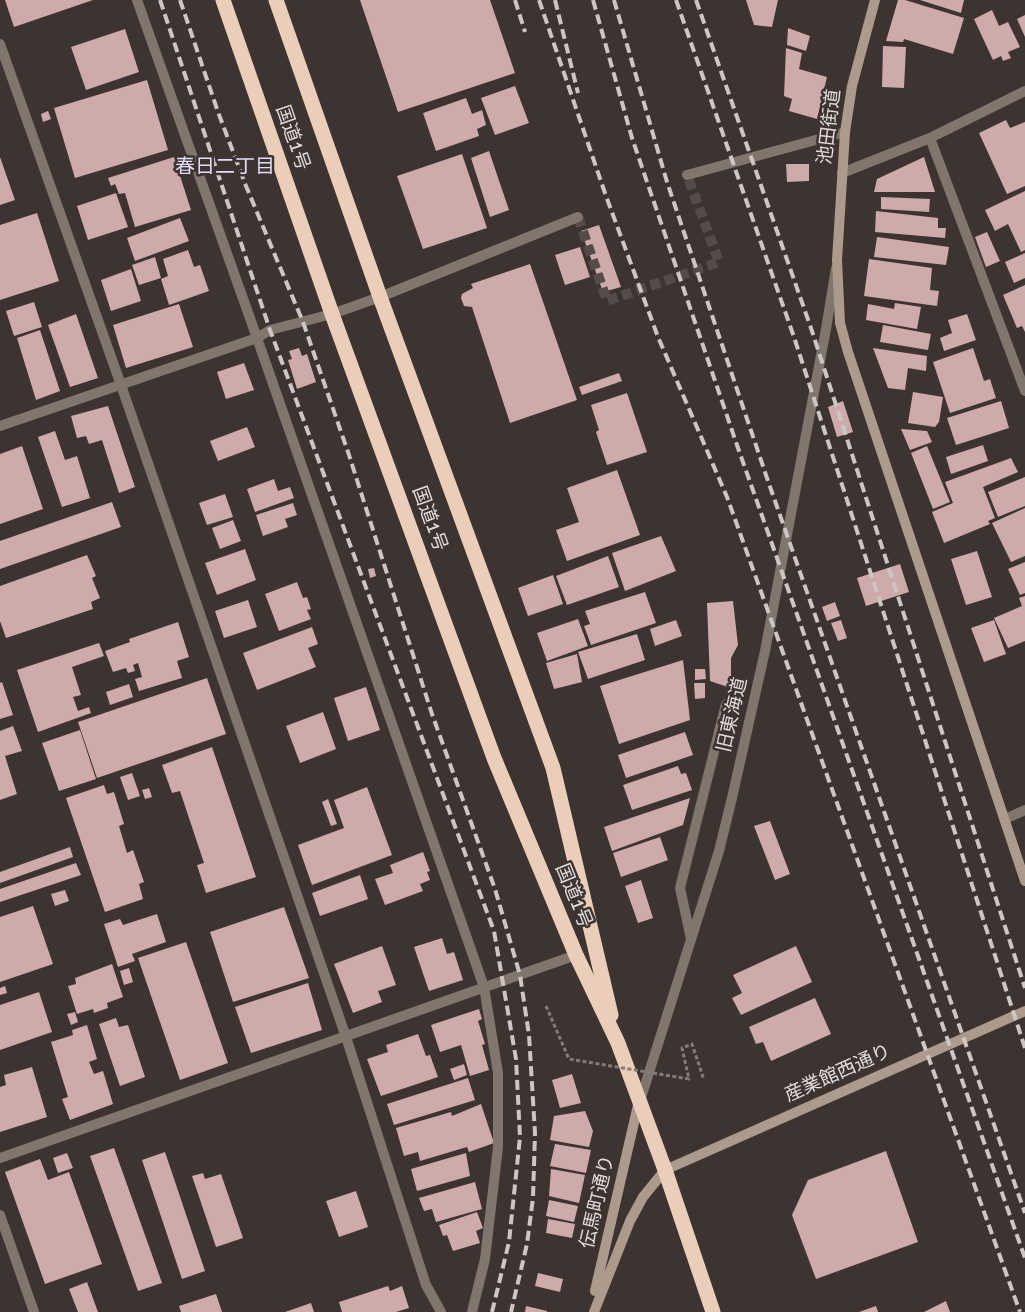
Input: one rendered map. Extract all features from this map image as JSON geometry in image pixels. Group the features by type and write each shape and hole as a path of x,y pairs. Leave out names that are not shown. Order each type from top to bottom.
{"highway":[{"name":"国道1号","path":"223,0 332,314 494,758 576,955 618,1043 640,1100 713,1312"},
{"name":"国道1号","path":"276,0 380,297 554,768 618,1043"}],"street":[{"path":"137,0 258,338 484,987 498,1073 498,1147 485,1259 472,1312"},
{"name":"池田街道","path":"875,0 852,86 845,132 837,260 840,323 848,352 1025,881"},
{"path":"0,44 121,385 346,1037 426,1285 441,1312"},
{"path":"842,173 930,138 1025,91"},
{"path":"688,175 845,132"},
{"path":"930,138 1025,391"},
{"path":"0,426 258,338 270,330 332,314 380,297 578,217"},
{"name":"旧東海道","path":"640,1100 719,851 765,651 837,260"},
{"path":"691,939 680,888 726,704"},
{"path":"1005,819 1025,810"},
{"path":"0,1158 576,955"},
{"name":"産業館西通り","path":"664,1170 1025,1011"},
{"name":"伝馬町通り","path":"592,1312 640,1100"},
{"path":"592,1312 630,1221 643,1197 664,1170"},
{"path":"0,1214 34,1312"}],"path":[{"path":"546,1006 569,1058 690,1079 682,1048 692,1044 704,1080"}],"building":[{"path":"5,0 93,0 14,27"},
{"path":"360,0 490,0 515,73 398,112"},
{"path":"746,0 778,0 772,27 754,25"},
{"path":"898,0 905,0 964,18 953,54 904,39 903,42 886,41"},
{"path":"920,0 964,0 961,13"},
{"path":"992,10 999,26 1008,22 1020,47 1008,52 1011,58 1003,61 1001,56 993,60 974,19"},
{"path":"1025,15 1025,37 1017,19"},
{"path":"788,28 810,36 806,51 787,45"},
{"path":"125,29 139,72 86,90 71,47"},
{"path":"883,46 906,47 904,88 882,87"},
{"path":"786,48 802,53 799,69 827,77 817,119 789,111 792,99 784,96"},
{"path":"147,80 168,150 75,178 54,108"},
{"path":"515,86 529,123 495,135 481,98"},
{"path":"466,98 472,114 482,110 486,125 477,129 479,136 436,151 423,113"},
{"path":"48,111 51,119 43,122 41,114"},
{"path":"1006,120 1010,128 1025,122 1025,186 1007,194 979,133"},
{"path":"489,151 509,210 490,217 471,158"},
{"path":"462,154 487,228 423,249 397,176"},
{"path":"0,157 15,200 0,205"},
{"path":"174,157 191,210 135,227 125,193 119,194 115,184 111,186 108,178"},
{"path":"924,157 935,192 874,192 877,179"},
{"path":"786,164 809,164 809,181 787,182"},
{"path":"1025,191 1025,250 1021,252 1008,224 995,231 985,210"},
{"path":"116,193 128,227 88,240 77,206"},
{"path":"881,197 930,199 929,212 881,209"},
{"path":"876,211 938,218 938,228 946,228 945,238 875,232"},
{"path":"37,213 59,281 0,300 0,225"},
{"path":"180,218 189,241 135,261 127,238"},
{"path":"599,225 621,287 603,292 581,231"},
{"path":"987,232 1000,261 986,267 975,237"},
{"path":"877,237 949,247 946,265 874,257"},
{"path":"580,247 590,277 565,285 555,255"},
{"path":"188,250 194,267 200,265 209,291 169,305 161,279 168,276 163,259"},
{"path":"1025,253 1025,278 1014,283 1005,262"},
{"path":"155,257 161,278 139,285 132,265"},
{"path":"869,259 932,268 930,290 939,291 937,306 864,296"},
{"path":"530,264 577,400 510,423 472,307 464,306 461,298 462,294 473,288 471,284"},
{"path":"131,269 141,301 111,311 101,280"},
{"path":"1025,285 1025,332 1022,326 1017,328 1003,295"},
{"path":"34,302 42,327 14,336 6,311"},
{"path":"895,303 921,307 917,329 866,320 868,304 894,309"},
{"path":"179,304 193,347 126,368 113,325"},
{"path":"76,314 98,378 70,387 48,325"},
{"path":"967,314 976,340 944,351 940,338 952,333 948,320"},
{"path":"883,325 931,334 928,350 880,342"},
{"path":"40,330 60,391 36,400 17,338"},
{"path":"299,348 302,356 307,354 316,382 297,389 288,360 292,359 289,351"},
{"path":"873,348 927,356 926,371 908,368 905,390 888,388"},
{"path":"973,348 984,381 990,379 996,398 950,413 933,362"},
{"path":"244,363 254,390 226,399 217,372"},
{"path":"619,373 622,381 582,395 579,387"},
{"path":"913,392 943,397 939,422 935,427 908,423"},
{"path":"627,393 647,452 607,465 596,432 599,430 591,405"},
{"path":"843,401 853,432 837,437 828,407"},
{"path":"1001,401 1009,428 956,445 947,418"},
{"path":"108,406 135,487 119,493 102,440 89,444 86,436 77,438 71,416"},
{"path":"247,427 255,447 218,461 210,441"},
{"path":"901,429 927,431 932,442 910,450"},
{"path":"55,431 65,460 77,456 90,498 62,507 38,437"},
{"path":"983,445 988,461 951,474 946,457"},
{"path":"22,446 43,509 0,524 0,454"},
{"path":"927,446 950,502 933,509 911,453"},
{"path":"1011,458 1018,472 983,487 995,518 988,521 990,524 944,543 932,512 953,503 945,482"},
{"path":"617,470 640,535 567,561 556,530 579,522 567,488"},
{"path":"1025,477 1025,506 998,517 988,492"},
{"path":"274,479 278,491 290,487 294,498 255,512 247,489"},
{"path":"225,494 233,517 207,525 199,503"},
{"path":"112,502 121,527 0,569 0,541"},
{"path":"293,503 297,515 285,519 288,527 263,536 256,515"},
{"path":"1025,508 1025,556 1011,562 992,523"},
{"path":"233,520 241,541 220,549 212,528"},
{"path":"661,536 676,571 625,591 612,553"},
{"path":"245,549 256,580 217,595 205,563"},
{"path":"977,551 992,597 966,605 951,559"},
{"path":"87,555 96,576 92,578 100,598 91,602 93,609 6,638 0,621 0,586"},
{"path":"608,556 619,587 567,605 556,576"},
{"path":"1025,562 1025,593 1020,595 1008,569"},
{"path":"900,564 909,592 866,606 857,578"},
{"path":"374,568 376,576 370,578 368,569"},
{"path":"553,575 563,604 528,616 518,588"},
{"path":"297,582 303,598 307,597 311,609 307,610 311,619 279,631 265,594"},
{"path":"645,592 656,623 591,645 584,626 590,624 585,611"},
{"path":"1025,596 1025,641 1008,648 994,618 1022,606 1019,598"},
{"path":"248,600 257,627 224,638 215,611"},
{"path":"733,601 738,645 731,658 731,688 710,681 707,603"},
{"path":"835,602 840,616 827,621 822,607"},
{"path":"578,619 588,646 547,661 537,633"},
{"path":"676,620 682,636 655,646 650,629"},
{"path":"841,620 847,638 838,641 831,623"},
{"path":"994,620 1006,654 984,662 971,628"},
{"path":"178,622 189,657 177,661 182,678 139,691 135,679 142,677 138,663 133,665 135,671 128,673 126,668 113,672 105,651 130,642 129,639"},
{"path":"312,627 318,644 308,648 316,667 257,690 243,653"},
{"path":"637,634 645,660 588,679 578,652"},
{"path":"99,643 104,656 72,667 81,695 73,697 78,711 89,707 91,713 38,732 17,670"},
{"path":"577,654 582,682 554,689 546,663"},
{"path":"683,660 690,720 619,744 600,686"},
{"path":"695,669 705,669 706,679 695,680"},
{"path":"207,678 226,734 97,778 78,722"},
{"path":"2,682 13,715 0,719 0,683"},
{"path":"694,683 705,683 705,698 695,699"},
{"path":"129,684 133,697 110,705 106,692"},
{"path":"366,687 380,730 348,741 334,698"},
{"path":"323,712 336,749 300,763 286,726"},
{"path":"13,726 22,751 5,756 17,794 0,800 0,731"},
{"path":"80,730 96,779 59,791 42,743"},
{"path":"685,732 693,755 626,778 618,755"},
{"path":"212,747 256,877 206,893 197,865 204,863 180,791 172,793 162,765"},
{"path":"678,766 681,774 686,773 692,790 632,810 623,785"},
{"path":"132,773 140,796 128,800 120,777"},
{"path":"104,785 107,794 114,792 124,824 119,826 127,853 133,850 144,882 139,884 143,899 105,912 66,798"},
{"path":"367,787 392,855 312,885 298,845 344,828 334,800"},
{"path":"149,788 152,797 145,799 142,790"},
{"path":"690,798 683,825 612,851 604,827"},
{"path":"328,799 337,824 331,826 322,802"},
{"path":"770,821 790,874 775,880 754,826"},
{"path":"660,837 668,860 621,877 613,853"},
{"path":"70,847 73,857 0,883 0,872"},
{"path":"423,852 430,871 427,872 430,880 420,884 423,891 385,905 375,879 393,873 390,865"},
{"path":"76,863 81,875 0,902 0,889"},
{"path":"360,875 368,899 320,916 312,893"},
{"path":"641,880 653,918 638,923 625,886"},
{"path":"65,890 69,901 55,906 51,894"},
{"path":"33,906 53,964 0,982 0,917"},
{"path":"284,907 309,978 233,1002 210,932"},
{"path":"157,914 166,942 132,954 135,961 118,967 104,924 120,919 123,925"},
{"path":"442,938 447,954 454,952 463,980 429,991 414,947"},
{"path":"186,942 228,1063 180,1080 138,958"},
{"path":"382,946 396,985 378,991 382,1002 353,1013 334,964"},
{"path":"796,946 812,982 741,1015 732,998 742,993 733,975"},
{"path":"112,964 123,997 107,1003 108,1008 94,1013 93,1009 77,1014 68,986 76,984 75,978"},
{"path":"129,968 133,982 124,985 120,971"},
{"path":"308,983 322,1030 251,1053 235,1007"},
{"path":"5,986 7,993 0,995 0,988"},
{"path":"39,992 52,1032 0,1050 0,1005"},
{"path":"815,998 831,1034 771,1061 763,1042 756,1044 749,1027"},
{"path":"479,1009 482,1019 478,1021 485,1044 482,1045 489,1070 470,1076 461,1045 440,1052 431,1025"},
{"path":"75,1012 78,1022 71,1025 67,1014"},
{"path":"116,1018 119,1027 128,1025 145,1077 120,1086 99,1024"},
{"path":"87,1025 97,1059 89,1062 94,1074 103,1071 113,1104 70,1120 62,1099 68,1097 51,1042 73,1035 72,1030"},
{"path":"418,1034 426,1056 430,1055 438,1077 381,1096 367,1059 388,1052 386,1045"},
{"path":"464,1064 467,1075 454,1080 450,1069"},
{"path":"32,1067 47,1117 0,1132 0,1087 6,1085 4,1075"},
{"path":"572,1074 581,1103 560,1108 552,1080"},
{"path":"468,1078 475,1100 394,1125 387,1104"},
{"path":"481,1104 494,1143 469,1152 467,1147 420,1161 418,1152 404,1156 396,1128 451,1112 452,1116"},
{"path":"585,1111 593,1131 589,1147 550,1140 554,1116"},
{"path":"555,1144 591,1150 586,1173 550,1166"},
{"path":"114,1148 162,1283 138,1291 90,1156"},
{"path":"886,1151 918,1242 816,1279 792,1215 808,1180"},
{"path":"165,1152 205,1271 182,1279 142,1160"},
{"path":"67,1153 73,1168 58,1173 53,1158"},
{"path":"466,1153 470,1176 417,1191 411,1169"},
{"path":"40,1159 48,1180 69,1172 102,1264 45,1284 5,1172"},
{"path":"551,1169 585,1175 579,1203 549,1196"},
{"path":"203,1173 205,1179 221,1174 243,1238 216,1247 192,1176"},
{"path":"475,1182 482,1209 436,1222 432,1209 424,1211 419,1198"},
{"path":"356,1191 368,1227 339,1237 326,1201"},
{"path":"549,1200 578,1206 574,1222 546,1216"},
{"path":"477,1212 483,1228 476,1231 480,1243 453,1251 447,1235 443,1236 439,1225"},
{"path":"548,1219 575,1224 572,1238 546,1233"},
{"path":"538,1273 563,1279 560,1292 535,1286"},
{"path":"87,1282 98,1312 78,1312 69,1289"},
{"path":"388,1286 390,1291 402,1286 409,1308 396,1312 342,1312 339,1302"},
{"path":"216,1294 222,1312 181,1312 179,1306"},
{"path":"946,1301 950,1312 924,1312"},
{"path":"311,1303 314,1312 285,1312"},
{"path":"526,1306 547,1311 547,1312 525,1312"},
{"path":"876,1306 878,1312 859,1312"}],"tunnel":[{"path":"578,217 607,301 719,262 687,175"}],"railway":[{"path":"160,0 270,330 494,931 516,1059 520,1137 509,1242 492,1312"},
{"path":"180,0 218,112 246,186 303,322 348,452 432,714 495,889 520,975 529,1035 535,1133 533,1198 527,1244 511,1312"},
{"path":"515,0 525,32"},
{"path":"539,0 606,196 658,337 727,497 1020,1312"},
{"path":"555,0 578,93"},
{"path":"593,0 632,138 738,448 1025,1258"},
{"path":"614,0 667,182 768,481 1025,1213"},
{"path":"676,0 794,337 1025,1048"},
{"path":"696,0 812,331 1025,988"}],"district":[{"name":"春日二丁目","path":"225,168"}]}
